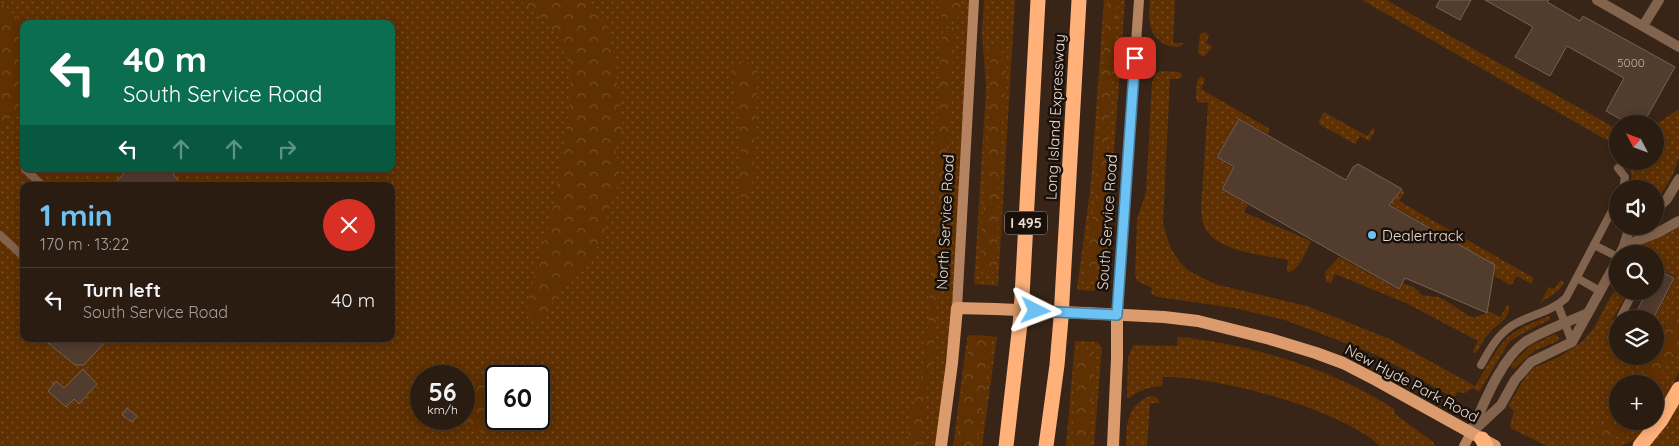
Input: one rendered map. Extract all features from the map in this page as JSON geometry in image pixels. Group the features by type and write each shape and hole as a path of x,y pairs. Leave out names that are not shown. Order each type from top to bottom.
{"highway":[{"name":"Long Island Expressway","path":"1006,446 1021,314 1038,0"},
{"name":"Long Island Expressway","path":"1046,446 1061,318 1079,1"},
{"path":"1640,446 1661,420 1679,389"}],"main road":[{"name":"North Service Road","path":"941,446 957,308 974,0"},
{"name":"South Service Road","path":"1113,446 1117,315 1139,0"},
{"name":"New Hyde Park Road","path":"957,308 1164,317 1198,321 1270,339 1343,363 1483,441"},
{"path":"1464,446 1483,441"}],"street":[{"path":"1597,0 1679,47"},
{"path":"1643,26 1659,0"},
{"path":"1664,202 1679,180"},
{"path":"1630,245 1679,221"},
{"path":"1483,441 1501,405 1520,374 1530,362 1572,342 1608,276"},
{"path":"1483,441 1487,396 1514,352 1527,342 1588,313"}],"lane":[{"path":"28,172 39,182"},
{"path":"1481,365 1494,342 1505,331 1566,298 1594,244 1609,220"},
{"path":"0,235 20,253"},
{"path":"1636,235 1639,240"},
{"path":"1594,244 1609,253"},
{"path":"1577,278 1600,291"},
{"path":"1558,304 1572,342"}],"green space":[{"path":"0,0 974,0 957,308 941,446 0,446"},
{"path":"520,0 590,0 608,29 612,45 623,127 616,149 620,181 609,209 604,235 590,260 558,293 547,313 538,319 531,318 527,310 553,208 570,105 571,74 566,54 559,38 544,21"},
{"path":"942,0 961,0 960,16 941,26"},
{"path":"984,0 1015,0 998,286 974,284 986,88 982,33"},
{"path":"1104,0 1125,0 1107,249 1098,287 1094,291 1077,290 1091,182"},
{"path":"1107,0 1118,0 1109,106 1103,215 1096,271 1093,280 1086,288 1085,263 1095,202"},
{"path":"1150,0 1175,0 1173,43 1183,43 1183,45 1177,47 1167,45 1156,37 1149,20"},
{"path":"1362,0 1386,0 1609,125 1609,141"},
{"path":"0,1 20,20 20,107 0,128"},
{"path":"955,27 934,348 925,396 921,446 907,446 912,410 922,375 929,318 943,30"},
{"path":"1206,32 1209,36 1206,43 1212,47 1204,57 1198,53 1200,34"},
{"path":"999,46 1006,56 998,173 997,265 988,276 983,273 979,264 988,147 991,49"},
{"path":"737,62 746,62 758,70 752,189 750,195 744,197 740,196 739,192 740,131 730,67"},
{"path":"1161,71 1179,72 1182,74 1182,77 1179,79 1170,79 1163,223 1170,247 1179,261 1189,271 1215,284 1307,306 1390,339 1475,386 1494,354 1508,337 1517,330 1549,316 1551,319 1509,342 1479,392 1473,388 1465,393 1457,392 1454,398 1379,356 1285,320 1234,308 1158,297 1151,294 1152,288 1137,281 1135,275 1137,219 1146,192 1152,83 1155,74"},
{"path":"1201,76 1205,79 1201,89 1270,129 1268,134 1239,118 1216,157 1233,168 1221,189 1248,205 1244,212 1311,241 1302,260 1292,271 1288,272 1288,260 1229,247 1218,242 1204,226 1201,210 1208,103 1198,102 1196,99 1197,81"},
{"path":"1679,109 1679,157 1676,168 1664,189 1664,180 1631,180 1630,170 1664,170 1664,119"},
{"path":"1324,112 1367,136 1373,127 1375,131 1369,141 1360,136 1355,144 1319,124"},
{"path":"1403,189 1404,194 1399,201 1534,278 1531,284 1517,276 1512,284 1509,285 1494,275 1495,265 1390,204"},
{"path":"1679,227 1679,373 1664,400 1664,375 1609,375 1609,430 1645,430 1640,437 1622,446 1547,446 1512,429 1510,425 1514,411 1508,406 1524,379 1533,368 1559,357 1583,341 1594,328 1609,300 1623,300 1618,310 1609,310 1609,365 1664,365 1664,310 1659,310 1676,277 1664,271 1664,245 1640,245"},
{"path":"1339,257 1399,290 1403,283 1414,287 1422,295 1438,297 1469,316 1476,317 1488,311 1500,317 1508,304 1509,311 1505,319 1493,329 1477,352 1474,353 1473,350 1478,341 1406,303 1335,274 1331,283 1326,282 1325,272"},
{"path":"1561,280 1564,283 1558,291 1540,303 1549,287 1554,289"},
{"path":"1679,308 1679,347 1661,375 1642,375 1647,365 1664,365 1664,330 1670,326"},
{"path":"1555,334 1559,338 1558,341 1534,351 1514,369 1510,366 1531,345"},
{"path":"970,335 997,337 982,446 953,446 967,338"},
{"path":"970,335 992,336 976,446 956,446"},
{"path":"1178,337 1233,345 1262,352 1346,382 1394,409 1395,414 1433,442 1435,446 1380,446 1362,432 1337,419 1277,397 1214,382 1163,377 1162,386 1144,389 1129,398 1127,397 1128,358 1133,345 1177,346"},
{"path":"1075,341 1097,342 1102,347 1094,446 1066,446"},
{"path":"1078,347 1082,347 1098,360 1093,367 1094,376 1087,446 1072,446"},
{"path":"485,374 485,430 494,430 492,433 475,430 475,386"},
{"path":"1150,396 1156,397 1160,403 1150,403 1147,446 1126,446 1129,417 1136,405"},
{"path":"1679,397 1679,446 1648,446 1655,440 1661,430 1664,430 1664,424"},
{"path":"1609,421 1609,430 1625,430 1614,438 1599,439 1592,430 1595,426 1607,423"}],"building":[{"path":"1440,0 1471,0 1460,20 1436,7"},
{"path":"1485,0 1549,0 1547,2 1580,21 1583,16 1675,67 1648,115 1613,115 1606,111 1624,78 1567,46 1550,76 1515,57 1533,27"},
{"name":"Dealertrack","path":"1239,119 1346,180 1353,167 1358,164 1402,189 1389,205 1495,265 1487,313 1405,278 1399,289 1222,189 1234,167 1217,157"},
{"path":"125,172 175,172 173,174 178,180 176,182 116,182"},
{"path":"1664,273 1674,278 1664,298"},
{"path":"1642,300 1663,300 1658,310 1638,310"},
{"path":"47,342 105,342 84,365 75,365"},
{"path":"83,369 97,384 79,404 74,399 66,407 48,391 56,381 64,388"},
{"path":"127,408 137,416 132,422 122,415"}],"place":[{"name":"Dealertrack","path":"1372,235"}],"route":[{"path":"1036,311 1117,315 1135,58"}]}
